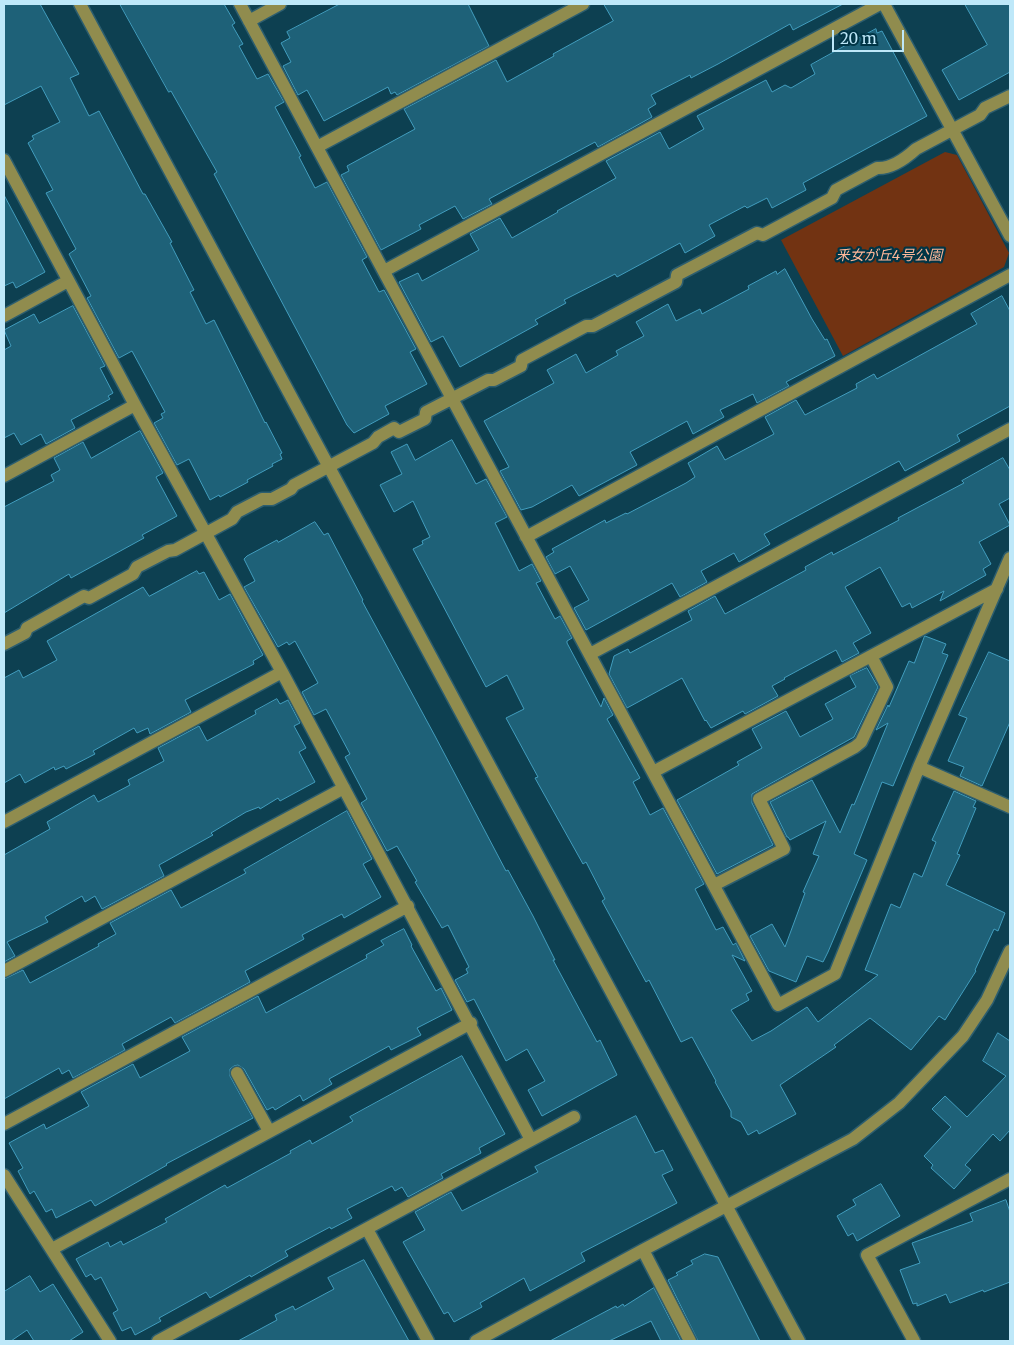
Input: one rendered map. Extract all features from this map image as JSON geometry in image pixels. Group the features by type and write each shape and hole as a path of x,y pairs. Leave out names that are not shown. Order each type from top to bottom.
{"street":[{"path":"80,4 799,1341"},
{"path":"240,4 778,1005 835,974 919,767 1010,558"},
{"path":"249,21 280,4"},
{"path":"317,147 583,4"},
{"path":"384,271 880,4"},
{"path":"884,4 1010,236"},
{"path":"4,644 25,633 27,628 84,596 89,598 133,574 137,567 232,519 236,512 262,499 272,499 373,443 378,436 394,428 399,432 425,419 426,412 488,380 494,380 520,366 522,360 676,282 677,275 757,234 763,234 824,203 832,198 836,190 877,168 885,168 909,156 916,149 980,115 985,108 1010,96"},
{"path":"4,160 135,405 207,532 532,1140"},
{"path":"526,537 1010,275"},
{"path":"4,316 68,281"},
{"path":"4,476 135,405"},
{"path":"590,654 1010,429"},
{"path":"653,772 997,589"},
{"path":"714,885 784,849 759,799 861,742 887,686 871,656"},
{"path":"4,822 282,672"},
{"path":"919,767 1010,806"},
{"path":"4,971 344,788"},
{"path":"4,1124 408,906"},
{"path":"476,1341 853,1139 899,1103 963,1036 987,1000 1010,951"},
{"path":"52,1249 471,1023"},
{"path":"237,1073 269,1131"},
{"path":"158,1341 574,1117"},
{"path":"4,1175 110,1341"},
{"path":"914,1341 867,1255 1010,1179"},
{"path":"367,1228 428,1341"},
{"path":"643,1250 690,1341"}],"green space":[{"name":"釆女が丘4号公園","path":"945,152 957,155 1009,253 1004,267 843,356 781,240"}],"building":[{"path":"4,4 40,4 79,74 70,78 89,116 99,111 143,194 145,194 172,242 170,243 194,290 190,292 206,324 214,320 282,453 280,454 282,459 272,464 273,466 220,497 219,495 210,500 189,459 177,465 154,423 163,418 161,414 165,412 132,351 119,358 87,298 91,296 69,254 76,249 46,193 53,190 28,143 34,139 32,136 60,122 41,86 4,105"},
{"path":"120,4 224,4 235,23 232,25 243,44 239,46 257,79 268,74 284,102 275,107 301,156 299,157 315,188 327,182 367,257 362,260 379,292 384,290 416,349 410,352 427,384 385,406 389,414 354,433 347,425 214,174 217,172 171,91 169,92"},
{"path":"340,4 468,4 489,46 397,95 395,92 391,94 388,87 324,121 307,90 298,95 283,66 291,62 281,43 290,38 287,32"},
{"path":"604,4 843,4 793,30 790,24 691,78 690,75 651,95 656,104 648,109 652,117 598,147 595,142 489,199 492,204 463,219 455,206 419,225 421,229 381,250 341,175 349,171 347,166 415,129 404,109 496,60 507,82 613,21"},
{"path":"965,4 1010,4 1010,72 959,100 942,70 987,45"},
{"path":"876,29 877,33 882,31 927,116 803,183 806,190 772,208 767,198 747,208 745,206 709,225 715,236 685,253 680,243 617,277 615,274 564,300 566,303 535,320 538,324 460,367 443,336 431,342 399,282 418,273 422,281 479,250 470,234 500,218 512,238 616,178 606,161 660,132 669,149 704,129 697,116 766,80 772,92 785,85 791,88 815,74 811,65"},
{"path":"4,195 45,272 16,288 13,282 4,286"},
{"path":"785,269 812,319 825,340 827,339 835,356 786,382 789,386 757,403 753,394 720,410 724,417 693,434 687,421 630,452 637,465 579,496 572,485 532,507 521,510 500,471 509,467 484,421 554,383 547,370 576,354 586,373 618,355 616,351 644,336 636,322 668,304 676,321 700,309 702,314 749,289 748,286 776,271 777,274"},
{"path":"1002,296 1010,311 1010,406 957,435 960,441 905,471 899,461 764,534 770,544 739,562 734,553 701,571 707,582 680,597 672,583 586,630 574,608 589,600 570,566 555,574 546,557 554,552 552,549 605,520 606,523 627,514 686,483 695,477 688,463 717,446 725,460 774,434 765,417 796,400 805,415 857,388 856,384 874,374 877,379 977,324 971,314"},
{"path":"73,306 105,366 100,368 113,393 108,396 110,399 71,420 75,428 46,444 41,434 21,445 14,433 4,438 4,350 11,346 4,330 34,314 39,323"},
{"path":"140,431 163,473 156,477 177,516 142,535 144,538 71,578 69,574 4,613 4,507 54,481 51,475 60,470 54,458 83,442 91,458"},
{"path":"452,440 476,484 486,479 507,517 495,523 519,571 532,564 541,581 536,583 555,619 560,616 572,638 567,643 601,707 604,698 613,715 607,719 640,778 633,782 650,815 663,808 704,884 695,889 716,930 723,927 733,945 736,943 745,961 732,955 752,991 746,994 749,1000 731,1010 752,1041 807,1007 818,1022 878,975 865,970 891,904 900,908 914,873 922,877 936,842 932,840 954,791 976,801 973,807 976,808 957,854 960,855 946,885 1005,913 998,931 994,929 976,971 945,1020 939,1016 911,1050 870,1018 834,1045 836,1047 780,1085 796,1114 759,1134 757,1130 748,1135 741,1122 731,1117 731,1111 692,1037 681,1042 649,980 646,982 602,901 605,899 586,862 583,864 535,778 538,777 506,718 524,709 507,675 486,687 413,549 423,544 422,541 430,537 413,501 394,512 380,485 402,474 391,452 407,444 415,460"},
{"path":"1003,458 1010,470 1010,498 999,504 1010,525 979,542 991,564 983,569 986,575 940,601 944,591 912,608 910,603 902,607 880,567 845,587 871,633 853,643 859,653 842,662 836,650 772,686 778,696 745,714 743,711 711,728 705,721 682,678 627,708 609,674 614,656 628,649 630,653 692,620 688,611 715,596 725,614 806,570 805,567 832,552 833,555 899,520 898,518 964,483 962,481"},
{"path":"315,522 324,535 328,533 362,601 506,871 508,870 533,916 555,960 553,960 597,1042 600,1040 617,1075 542,1116 528,1090 545,1081 527,1049 506,1061 474,999 467,1002 455,980 468,973 466,969 469,967 448,925 442,928 415,882 417,881 397,846 387,851 361,803 367,799 345,757 350,754 326,709 314,715 302,692 318,683 295,641 289,645 287,642 278,647 244,587 255,581 244,559 247,556"},
{"path":"197,571 199,574 204,572 219,600 230,594 263,655 253,661 254,664 185,700 191,712 150,734 148,728 137,733 134,728 93,751 95,754 66,769 64,766 55,770 54,767 25,783 20,774 4,783 4,678 19,670 23,678 57,660 47,641 143,587 149,596"},
{"path":"925,636 946,644 942,653 948,655 893,786 882,782 854,854 867,860 828,952 823,962 807,956 796,982 769,971 750,936 772,924 785,947 805,893 803,892 819,856 813,854 826,821 790,840 770,802 812,780 840,833 852,804 854,805 888,723 876,730 888,705 889,707 909,661 914,663"},
{"path":"989,652 1010,661 1010,722 982,786 960,776 964,767 948,761 967,718 959,715"},
{"path":"867,668 878,687 854,737 752,794 752,803 773,845 717,874 677,800 739,765 737,762 762,748 752,729 786,711 800,737 833,719 825,704 856,687 850,676"},
{"path":"277,699 280,704 288,700 300,723 294,726 306,748 299,752 315,782 280,801 278,798 260,809 259,807 246,812 211,833 213,835 159,865 164,876 102,909 95,896 85,902 82,896 45,917 48,922 7,942 15,956 4,962 4,855 50,829 47,822 94,795 98,802 130,785 128,780 164,761 158,748 199,726 207,741 256,714 255,711"},
{"path":"347,811 372,859 363,864 381,897 344,918 342,914 302,935 304,939 245,971 250,982 175,1023 171,1017 122,1044 125,1050 73,1078 69,1070 62,1074 59,1068 4,1099 4,979 23,970 30,983 99,946 98,944 116,934 110,923 171,890 181,908 246,873 244,870"},
{"path":"404,929 411,946 436,991 441,988 452,1010 417,1028 421,1035 391,1050 389,1046 329,1079 332,1084 303,1101 300,1095 275,1110 273,1107 267,1110 244,1069 238,1065 234,1066 230,1069 230,1076 253,1118 166,1164 95,1206 91,1200 56,1218 52,1209 46,1212 34,1191 30,1194 18,1171 23,1168 9,1143 44,1124 46,1129 89,1106 81,1092 133,1064 140,1078 190,1051 182,1037 258,996 266,1013 367,958 366,955 384,945 381,941"},
{"path":"998,1033 1010,1041 1010,1130 1000,1141 993,1134 965,1165 971,1170 954,1189 931,1168 933,1165 924,1156 951,1127 932,1109 945,1096 967,1117 1006,1076 983,1061"},
{"path":"462,1056 505,1134 479,1148 481,1153 441,1174 443,1178 408,1197 402,1187 395,1191 392,1186 347,1209 352,1218 331,1229 330,1227 285,1251 288,1256 251,1277 250,1275 210,1298 206,1292 159,1318 161,1321 135,1335 131,1327 122,1331 113,1313 118,1310 101,1277 95,1280 91,1274 86,1277 76,1259 108,1242 110,1247 121,1241 123,1245 167,1222 165,1219 225,1185 227,1188 291,1153 290,1151 310,1140 312,1144 353,1121 350,1117"},
{"path":"636,1116 655,1153 663,1150 673,1170 662,1175 677,1203 581,1253 585,1261 530,1291 524,1278 480,1303 482,1307 454,1322 448,1312 444,1314 403,1242 425,1230 415,1212 451,1192 462,1211 538,1172 535,1167"},
{"path":"881,1184 900,1216 857,1241 853,1233 848,1236 837,1216 856,1205 853,1200"},
{"path":"1006,1200 1010,1212 1010,1282 950,1303 946,1294 917,1306 917,1303 913,1304 900,1270 920,1263 912,1243 973,1221 970,1214"},
{"path":"705,1254 718,1257 760,1341 698,1341 668,1280 678,1275 676,1273 693,1264 691,1261"},
{"path":"364,1260 409,1341 238,1341 277,1320 275,1315 293,1306 295,1310 334,1289 328,1278"},
{"path":"30,1276 40,1292 53,1284 83,1332 69,1341 34,1341 27,1330 11,1341 4,1341 4,1292"},
{"path":"654,1288 681,1341 661,1341 651,1321 609,1341 550,1341 616,1306 617,1308 623,1304 624,1306"}]}
